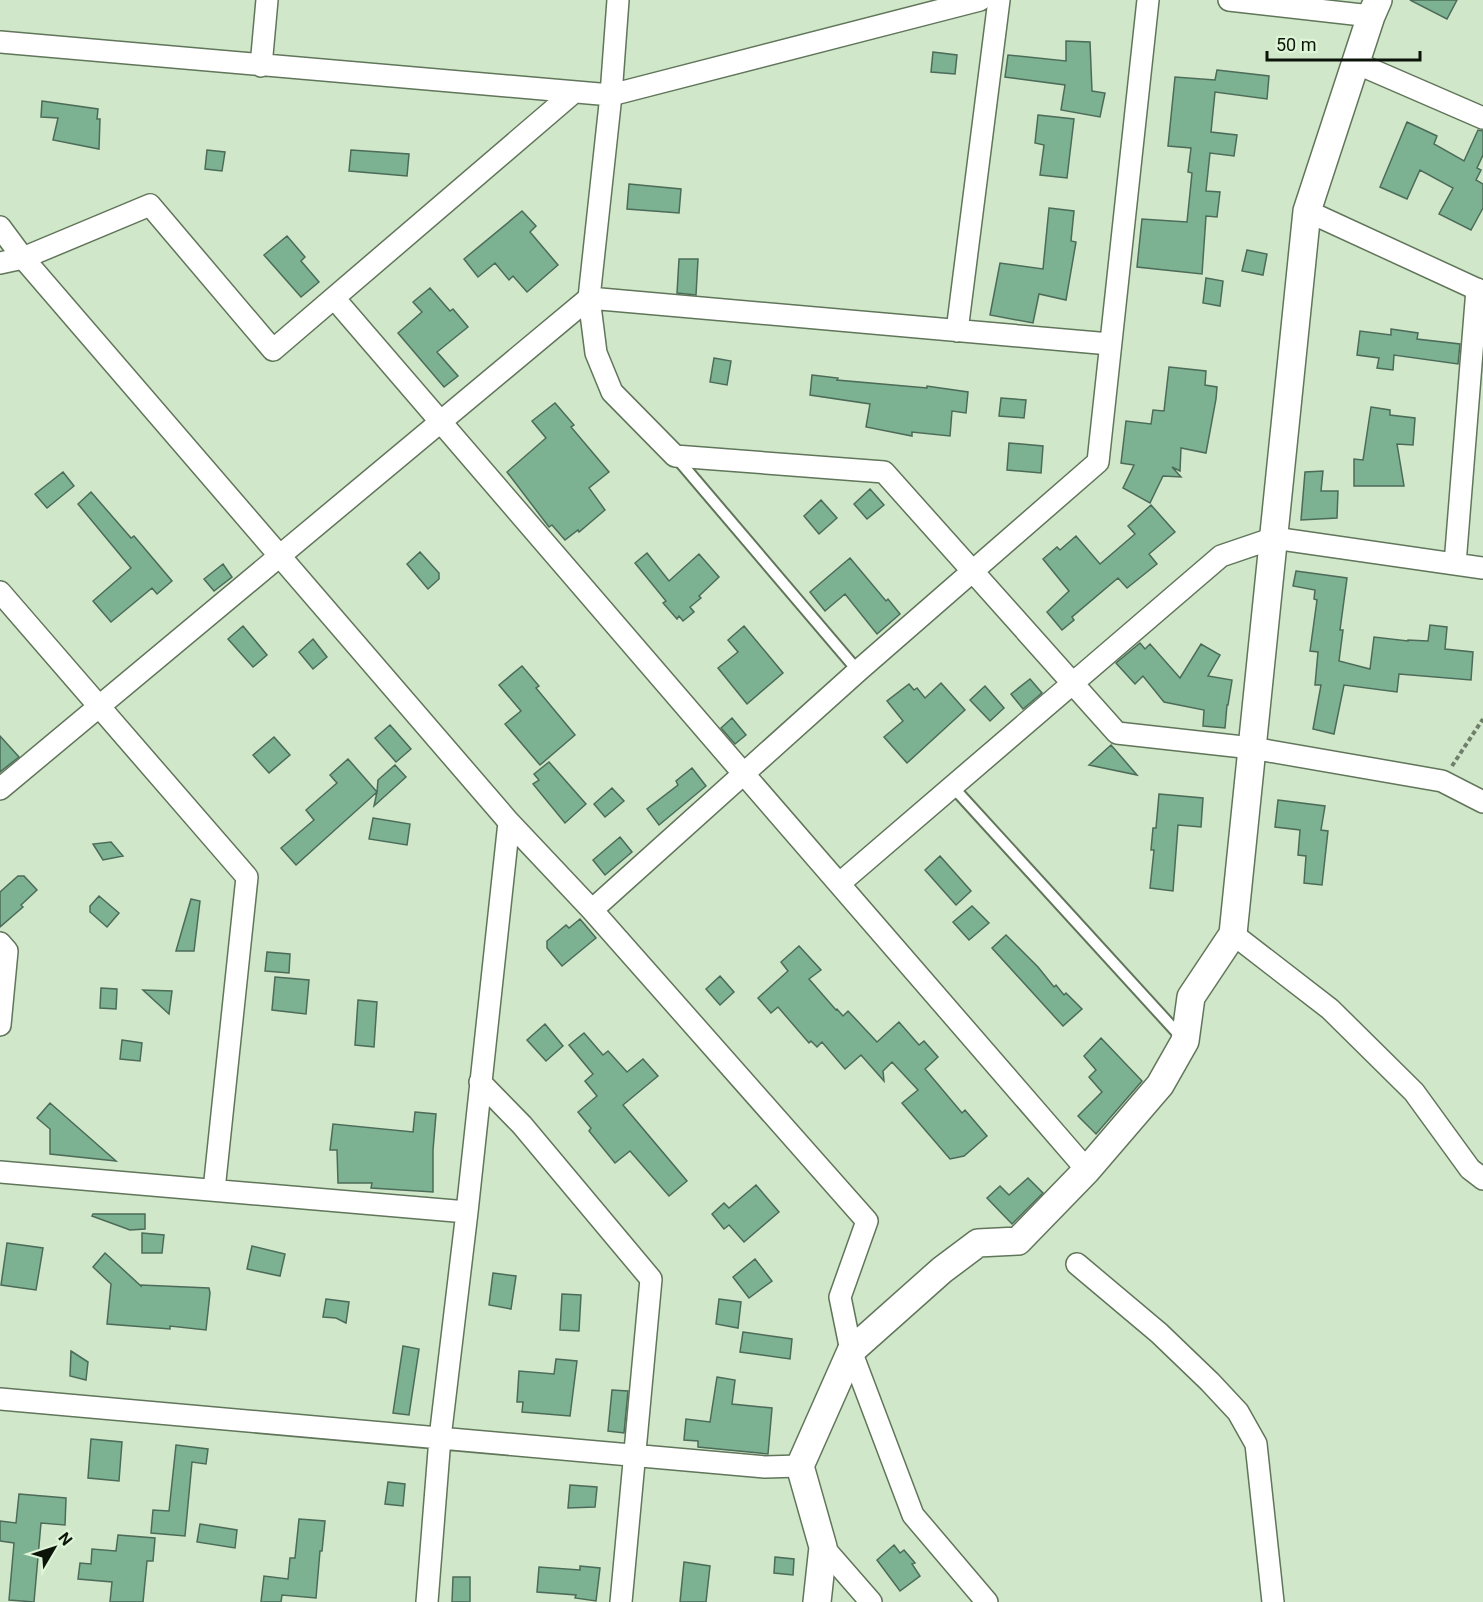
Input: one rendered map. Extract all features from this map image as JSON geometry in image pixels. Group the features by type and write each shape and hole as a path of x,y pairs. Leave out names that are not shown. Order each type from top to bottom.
{"street":[{"path":"261,66 267,0"},
{"path":"618,0 611,95 589,298 596,353 612,392 675,456 884,472 1118,734 1252,748 1442,781 1483,802"},
{"path":"0,42 611,95 980,0"},
{"path":"957,331 999,0"},
{"path":"592,910 858,671 1098,462 1148,0"},
{"path":"818,1602 823,1547 800,1466 851,1352 942,1270 978,1242 1018,1241 1087,1170 1160,1085 1185,1041 1191,997 1233,934 1307,211 1374,8 1229,0"},
{"path":"1356,63 1483,118"},
{"path":"0,263 23,258 150,205 273,350 573,93"},
{"path":"1307,211 1480,291 1476,398 1455,564"},
{"path":"0,227 23,258 509,822 592,910 867,1221 840,1297 851,1352 913,1515 987,1602"},
{"path":"334,298 1087,1170"},
{"path":"0,789 589,298 1110,344"},
{"path":"840,883 1221,556 1274,538 1483,568"},
{"path":"0,592 247,877 214,1190"},
{"path":"427,1602 440,1438 509,822"},
{"path":"1233,934 1330,1010 1414,1092 1470,1169 1483,1179"},
{"path":"0,943 7,951 0,1024"},
{"path":"480,1082 522,1125 651,1279 621,1602"},
{"path":"0,1172 467,1212"},
{"path":"1077,1263 1159,1333 1238,1412 1256,1444 1273,1602"},
{"path":"0,1400 765,1467 800,1466"},
{"path":"823,1547 871,1602"}],"lane":[{"path":"675,456 858,671"},
{"path":"952,786 1185,1041"}],"path":[{"path":"1442,781 1483,719"}],"building":[{"path":"1410,0 1457,0 1447,19"},
{"path":"1066,41 1090,42 1092,91 1105,93 1100,117 1061,110 1065,85 1005,77 1008,55 1066,61"},
{"path":"933,52 957,55 955,74 931,72"},
{"path":"1217,70 1269,76 1267,99 1215,92 1211,132 1237,135 1234,156 1210,153 1206,191 1220,192 1217,217 1206,216 1202,274 1137,267 1142,219 1187,222 1192,173 1188,172 1191,148 1168,146 1175,77 1215,80"},
{"path":"42,101 98,109 99,149 53,140 58,118 41,117"},
{"path":"1038,115 1074,119 1067,178 1040,175 1044,145 1035,143"},
{"path":"1407,122 1437,136 1434,144 1464,161 1478,130 1483,131 1483,155 1477,168 1481,170 1476,180 1483,184 1483,208 1471,230 1439,214 1453,188 1420,170 1407,199 1380,187"},
{"path":"207,150 225,152 222,171 205,169"},
{"path":"351,150 409,154 407,176 349,171"},
{"path":"629,184 681,189 679,213 627,209"},
{"path":"1049,208 1074,211 1071,241 1076,242 1066,300 1039,294 1033,323 990,315 1000,263 1043,269"},
{"path":"522,211 536,226 530,232 558,265 527,292 513,276 509,280 495,263 478,277 464,259"},
{"path":"287,236 305,257 301,261 319,282 301,297 264,255"},
{"path":"1247,250 1267,254 1263,275 1242,271"},
{"path":"679,259 698,259 696,295 677,293"},
{"path":"1206,278 1223,281 1220,306 1203,303"},
{"path":"430,288 450,311 453,309 468,327 437,352 458,376 444,387 398,333 422,312 413,302"},
{"path":"1391,329 1418,333 1417,339 1460,344 1458,364 1394,355 1393,370 1377,368 1379,358 1357,355 1360,331 1391,335"},
{"path":"714,358 731,361 727,385 710,382"},
{"path":"1169,367 1206,371 1205,385 1217,387 1216,399 1206,453 1181,448 1180,471 1172,467 1181,477 1163,476 1150,503 1123,488 1134,465 1121,463 1126,421 1151,424 1153,410 1164,411"},
{"path":"812,375 838,378 837,380 927,388 927,386 968,392 966,413 952,411 950,436 912,432 912,436 866,427 870,404 810,395"},
{"path":"1001,398 1026,400 1024,418 999,416"},
{"path":"555,403 574,425 571,427 609,472 589,488 605,510 579,532 578,530 565,540 552,525 549,527 507,472 546,438 532,421"},
{"path":"1371,407 1390,410 1390,415 1415,418 1413,445 1397,444 1404,486 1354,486 1354,459 1363,460"},
{"path":"1009,443 1043,446 1041,473 1007,470"},
{"path":"1323,471 1321,491 1338,491 1337,518 1301,520 1305,472"},
{"path":"63,472 74,486 47,508 35,494"},
{"path":"870,489 884,505 867,519 854,504"},
{"path":"91,492 131,538 134,536 172,581 157,594 152,588 111,622 93,601 131,568 78,504"},
{"path":"821,500 837,518 819,534 804,516"},
{"path":"1151,505 1175,532 1149,554 1157,564 1127,588 1118,578 1072,617 1074,620 1062,630 1047,612 1069,591 1043,559 1057,547 1060,550 1076,536 1100,564 1135,534 1128,526"},
{"path":"420,552 439,573 439,579 428,589 407,564"},
{"path":"647,553 669,581 699,554 719,577 690,607 694,612 683,621 679,616 677,619 663,603 666,601 635,563"},
{"path":"850,558 900,614 877,634 845,594 825,611 810,592"},
{"path":"223,564 232,577 214,591 204,579"},
{"path":"1296,571 1347,578 1340,630 1343,630 1339,661 1370,669 1374,637 1428,641 1430,625 1447,627 1445,649 1473,652 1471,680 1399,674 1397,692 1344,685 1334,734 1313,729 1321,685 1315,685 1318,652 1310,651 1317,600 1314,599 1315,590 1293,586"},
{"path":"243,626 267,655 253,667 228,639"},
{"path":"744,626 783,673 747,704 718,668 738,652 728,640"},
{"path":"313,639 327,657 313,669 299,652"},
{"path":"1140,643 1145,649 1150,644 1180,678 1201,644 1220,655 1208,676 1232,680 1225,728 1203,726 1204,710 1164,702 1143,676 1135,684 1116,663"},
{"path":"522,666 539,686 536,688 575,735 540,765 505,724 521,711 499,685"},
{"path":"1030,679 1042,693 1023,709 1011,694"},
{"path":"941,683 965,710 907,763 884,737 903,721 887,701 909,684 914,690 917,688 925,698"},
{"path":"985,686 1004,708 990,721 970,700"},
{"path":"732,718 746,735 735,744 721,728"},
{"path":"390,725 411,749 396,762 375,738"},
{"path":"0,736 19,757 0,772"},
{"path":"274,737 290,755 269,773 253,755"},
{"path":"1111,745 1137,775 1089,765"},
{"path":"348,759 377,792 296,865 281,848 314,820 306,810 337,783 330,775"},
{"path":"549,762 586,804 565,823 533,784 539,780 534,774"},
{"path":"395,765 406,777 374,806 378,780"},
{"path":"692,768 706,786 659,825 647,809 678,785 676,781"},
{"path":"612,788 624,801 605,817 594,804"},
{"path":"1159,794 1203,798 1201,827 1178,825 1173,891 1150,888 1154,850 1151,850 1153,828 1156,828"},
{"path":"1278,800 1325,806 1321,830 1328,831 1322,885 1304,883 1306,856 1298,855 1300,830 1275,827"},
{"path":"373,818 410,824 407,845 369,839"},
{"path":"620,837 632,852 605,875 593,860"},
{"path":"111,842 123,856 103,860 93,844"},
{"path":"940,856 971,891 956,905 925,870"},
{"path":"18,876 24,876 37,890 21,905 23,907 0,927 0,892"},
{"path":"99,896 119,913 107,927 90,912 90,906"},
{"path":"191,899 200,901 194,951 176,951"},
{"path":"972,906 989,923 969,940 953,922"},
{"path":"580,919 596,938 562,966 547,948 547,941 566,925 569,928"},
{"path":"1006,935 1038,967 1054,987 1056,985 1064,995 1066,993 1082,1009 1063,1026 992,948"},
{"path":"799,946 821,970 809,979 836,1010 843,1016 848,1011 877,1042 899,1022 919,1045 924,1041 938,1057 925,1069 962,1113 965,1110 987,1136 964,1156 950,1159 902,1103 918,1090 892,1062 883,1071 884,1081 861,1055 845,1069 822,1042 817,1047 811,1041 809,1043 778,1007 771,1013 758,998 788,971 781,962"},
{"path":"267,952 290,954 289,973 265,971"},
{"path":"720,976 734,992 720,1005 706,989"},
{"path":"275,977 309,980 306,1014 272,1010"},
{"path":"101,988 117,989 116,1009 100,1008"},
{"path":"143,990 172,991 169,1014"},
{"path":"358,1000 377,1002 374,1047 355,1045"},
{"path":"545,1024 563,1046 546,1061 527,1040"},
{"path":"584,1033 603,1055 608,1051 627,1072 643,1059 658,1076 623,1105 687,1181 669,1196 630,1151 615,1163 589,1131 591,1128 578,1112 597,1096 585,1081 593,1074 569,1045"},
{"path":"1101,1038 1142,1081 1096,1134 1078,1116 1102,1092 1089,1077 1096,1070 1084,1056"},
{"path":"122,1040 142,1043 140,1061 120,1059"},
{"path":"50,1103 116,1161 50,1154 50,1129 37,1118"},
{"path":"415,1112 436,1114 433,1192 371,1188 372,1183 338,1183 337,1150 330,1150 333,1124 413,1132"},
{"path":"1028,1178 1043,1193 1012,1224 987,1198 1000,1186 1009,1195"},
{"path":"756,1185 779,1212 744,1242 729,1225 724,1229 712,1214 724,1203 729,1208"},
{"path":"93,1214 145,1214 145,1229 130,1230 92,1216"},
{"path":"142,1233 164,1235 162,1253 142,1253"},
{"path":"7,1243 43,1248 36,1290 1,1285"},
{"path":"252,1246 285,1254 280,1276 247,1269"},
{"path":"105,1253 141,1286 209,1288 206,1330 170,1326 170,1329 107,1324 111,1284 93,1267"},
{"path":"755,1259 772,1281 749,1298 733,1277"},
{"path":"493,1273 516,1276 511,1309 489,1305"},
{"path":"562,1294 581,1295 579,1331 560,1330"},
{"path":"326,1299 349,1302 346,1323 336,1318 323,1317"},
{"path":"719,1299 741,1302 738,1328 716,1324"},
{"path":"743,1332 792,1339 790,1359 740,1352"},
{"path":"403,1346 419,1349 409,1415 393,1413"},
{"path":"71,1351 88,1362 86,1380 70,1376"},
{"path":"556,1359 577,1361 570,1416 522,1412 523,1402 517,1402 519,1371 554,1374"},
{"path":"717,1377 735,1380 732,1404 772,1408 768,1454 698,1447 698,1441 684,1440 686,1419 710,1422"},
{"path":"612,1390 628,1391 624,1433 608,1431"},
{"path":"91,1439 122,1442 119,1481 88,1478"},
{"path":"176,1445 208,1449 206,1464 192,1462 185,1536 151,1533 153,1510 169,1511"},
{"path":"388,1482 405,1484 403,1506 385,1504"},
{"path":"570,1485 597,1487 595,1507 568,1508"},
{"path":"19,1494 66,1498 65,1525 41,1523 34,1602 9,1600 14,1543 0,1541 0,1521 16,1523"},
{"path":"299,1519 325,1521 316,1598 282,1595 281,1602 261,1602 264,1576 288,1579 290,1558 295,1558"},
{"path":"200,1524 237,1530 235,1548 197,1542"},
{"path":"118,1535 155,1538 153,1561 147,1561 143,1602 110,1602 112,1582 78,1579 80,1563 91,1564 92,1549 116,1551"},
{"path":"894,1545 900,1553 904,1550 915,1563 912,1564 920,1576 900,1591 877,1560"},
{"path":"775,1557 794,1559 793,1575 774,1573"},
{"path":"684,1562 710,1566 706,1602 680,1602"},
{"path":"580,1566 600,1568 596,1601 575,1598 576,1595 537,1592 539,1567 580,1570"},
{"path":"453,1577 470,1577 470,1602 452,1602"}]}
